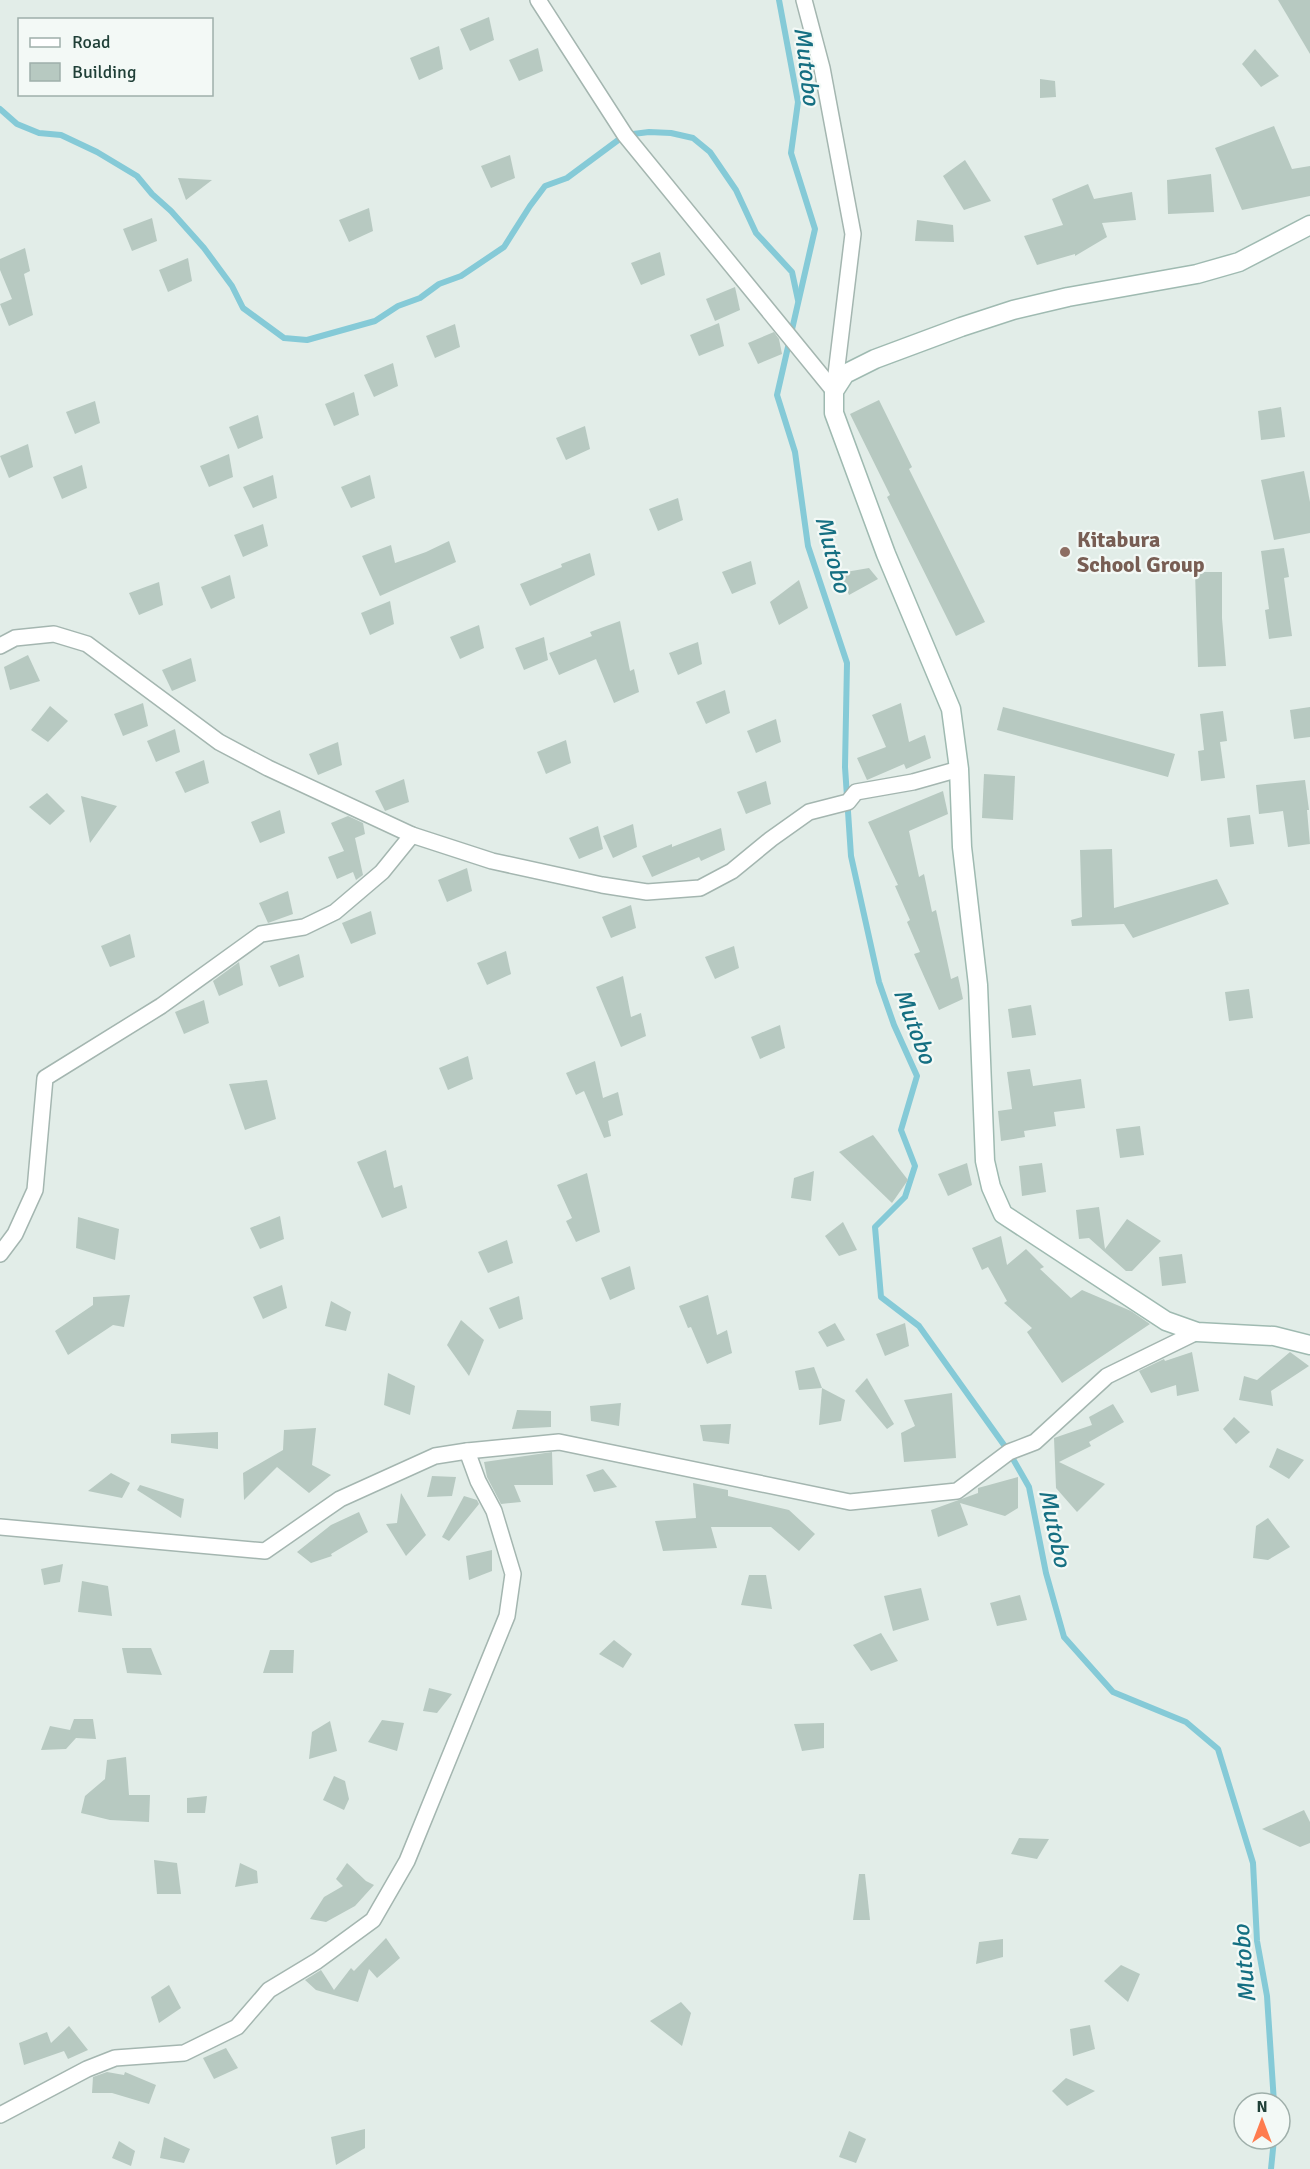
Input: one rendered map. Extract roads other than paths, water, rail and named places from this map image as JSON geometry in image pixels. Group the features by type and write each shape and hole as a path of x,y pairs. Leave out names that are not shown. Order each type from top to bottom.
{"main road":[{"path":"1310,225 1239,262 1197,274 1068,297 1013,310 961,327 875,359 845,374 834,391 834,413 882,543 951,709 959,769 962,847 978,985 985,1161 991,1187 1003,1214 1166,1321 1197,1332 1274,1336 1310,1345"}],"street":[{"path":"538,0 625,135 834,391"},
{"path":"804,0 822,68 853,234 834,391"},
{"path":"0,646 15,638 54,634 87,644 219,742 268,768 412,835 492,861 602,885 647,892 700,888 732,871 809,812 848,802 856,792 913,782 959,769"},
{"path":"0,1254 15,1234 35,1190 45,1078 161,1006 261,934 304,927 335,912 382,872 412,835"},
{"path":"0,1527 265,1551 340,1499 435,1456 559,1442 850,1502 957,1491 1009,1452 1035,1442 1107,1376 1197,1332"},
{"path":"0,2115 79,2073 115,2058 184,2053 237,2027 269,1990 317,1961 373,1920 407,1861 507,1616 513,1574 494,1511 478,1481 467,1451"}],"waterway":[{"name":"Mutobo","path":"779,0 798,102 791,153 815,229 777,395 795,452 808,546 847,663 845,767 851,856 879,982 894,1025 917,1076 901,1130 915,1166 905,1197 875,1227 881,1297 919,1326 1009,1452 1029,1487 1046,1573 1064,1637 1113,1692 1186,1722 1218,1749 1253,1863 1257,1941 1267,1996 1273,2091"},
{"path":"0,109 17,124 39,133 61,135 97,152 137,176 204,248 232,286 243,308 284,338 307,340 375,321 398,306 420,298 439,284 461,276 504,247 545,186 567,178 625,135 649,132 671,133 693,138 710,152 736,190 756,233 792,272 798,300"},
{"name":"Mutobo","path":"1271,2169 1273,2151"}],"place":[{"name":"Kitabura School Group","path":"1065,552"}]}
